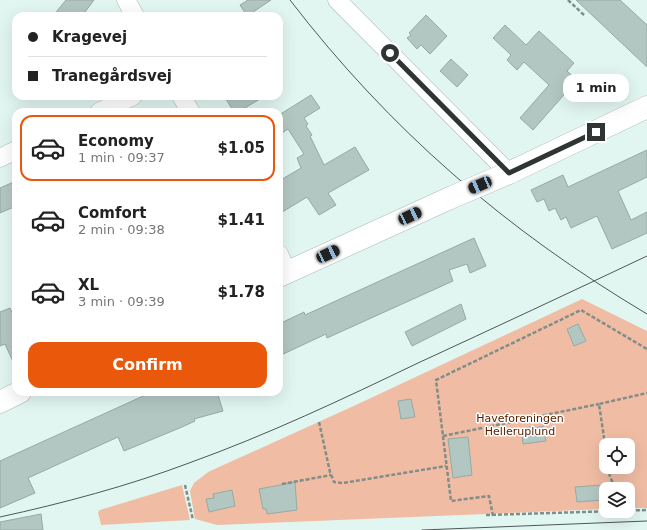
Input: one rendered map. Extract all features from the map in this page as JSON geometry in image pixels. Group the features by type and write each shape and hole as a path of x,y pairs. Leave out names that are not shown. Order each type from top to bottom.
{"street":[{"path":"126,0 133,12"},
{"path":"337,0 509,173"},
{"path":"108,108 124,100"},
{"path":"283,268 509,173 647,107"},
{"path":"0,158 12,152"},
{"path":"0,402 12,396"}],"path":[{"path":"568,0 584,15"},
{"path":"493,516 489,496 451,501 436,380 581,310 647,349"},
{"path":"443,436 647,393"},
{"path":"599,404 604,438"},
{"path":"319,422 331,475 334,482 343,483 446,466"},
{"path":"282,484 331,475"},
{"path":"185,485 193,520"},
{"path":"486,516 647,510"}],"green space":[{"name":"Haveforeningen Helleruplund","path":"582,299 647,331 647,508 635,508 635,482 599,482 599,509 217,525 195,519 190,491 194,483 208,472 358,404"},
{"path":"182,485 190,520 101,525 98,512 100,510"}],"building":[{"path":"66,0 94,0 85,12 56,12"},
{"path":"248,0 271,0 253,12 244,12 240,5"},
{"path":"576,0 620,0 647,25 647,67"},
{"path":"426,15 447,36 430,54 421,45 417,49 407,38 411,35 409,33"},
{"path":"505,25 526,45 539,31 574,63 567,71 577,80 533,130 520,118 549,85 524,62 517,70 507,60 511,55 493,38"},
{"path":"451,59 468,75 457,87 440,71"},
{"path":"311,95 320,108 304,118 308,124 306,126 312,135 310,136 324,165 355,147 369,170 328,193 336,205 319,215 307,197 283,212 283,179 301,168 297,158 304,154 288,129 283,132 283,112"},
{"path":"226,100 258,100 245,108 232,108"},
{"path":"647,150 647,177 618,191 631,220 647,212 647,233 612,249 597,216 571,228 566,217 561,220 555,208 549,211 544,199 537,202 531,190 563,175 568,187"},
{"path":"12,183 12,208 0,213 0,188"},
{"path":"474,238 486,266 470,273 467,264 449,270 453,281 327,338 326,334 283,354 283,322 304,312 305,315"},
{"path":"461,304 466,319 412,346 405,332"},
{"path":"10,308 12,312 12,359 5,344 0,346 0,312"},
{"path":"578,324 586,341 574,346 567,329"},
{"path":"143,396 218,396 223,411 194,419 195,421 182,427 124,451 118,437 28,478 35,493 0,508 0,461"},
{"path":"411,399 415,417 401,419 398,401"},
{"path":"535,426 535,428 543,426 546,441 523,444 521,429"},
{"path":"468,437 472,475 453,478 448,439"},
{"path":"295,482 297,510 267,514 266,509 263,509 259,489"},
{"path":"599,485 599,500 577,502 575,487"},
{"path":"232,490 235,506 209,512 206,499 214,498 213,494"},
{"path":"41,514 43,530 0,530 0,522"}],"tram line":[{"path":"290,0 328,47 368,92 453,174 498,212 546,248 595,282 647,314"},
{"path":"0,517 119,487 247,441 333,403 647,256"},
{"path":"422,530 647,521"}],"route":[{"path":"390,53 509,173 596,132"}]}
